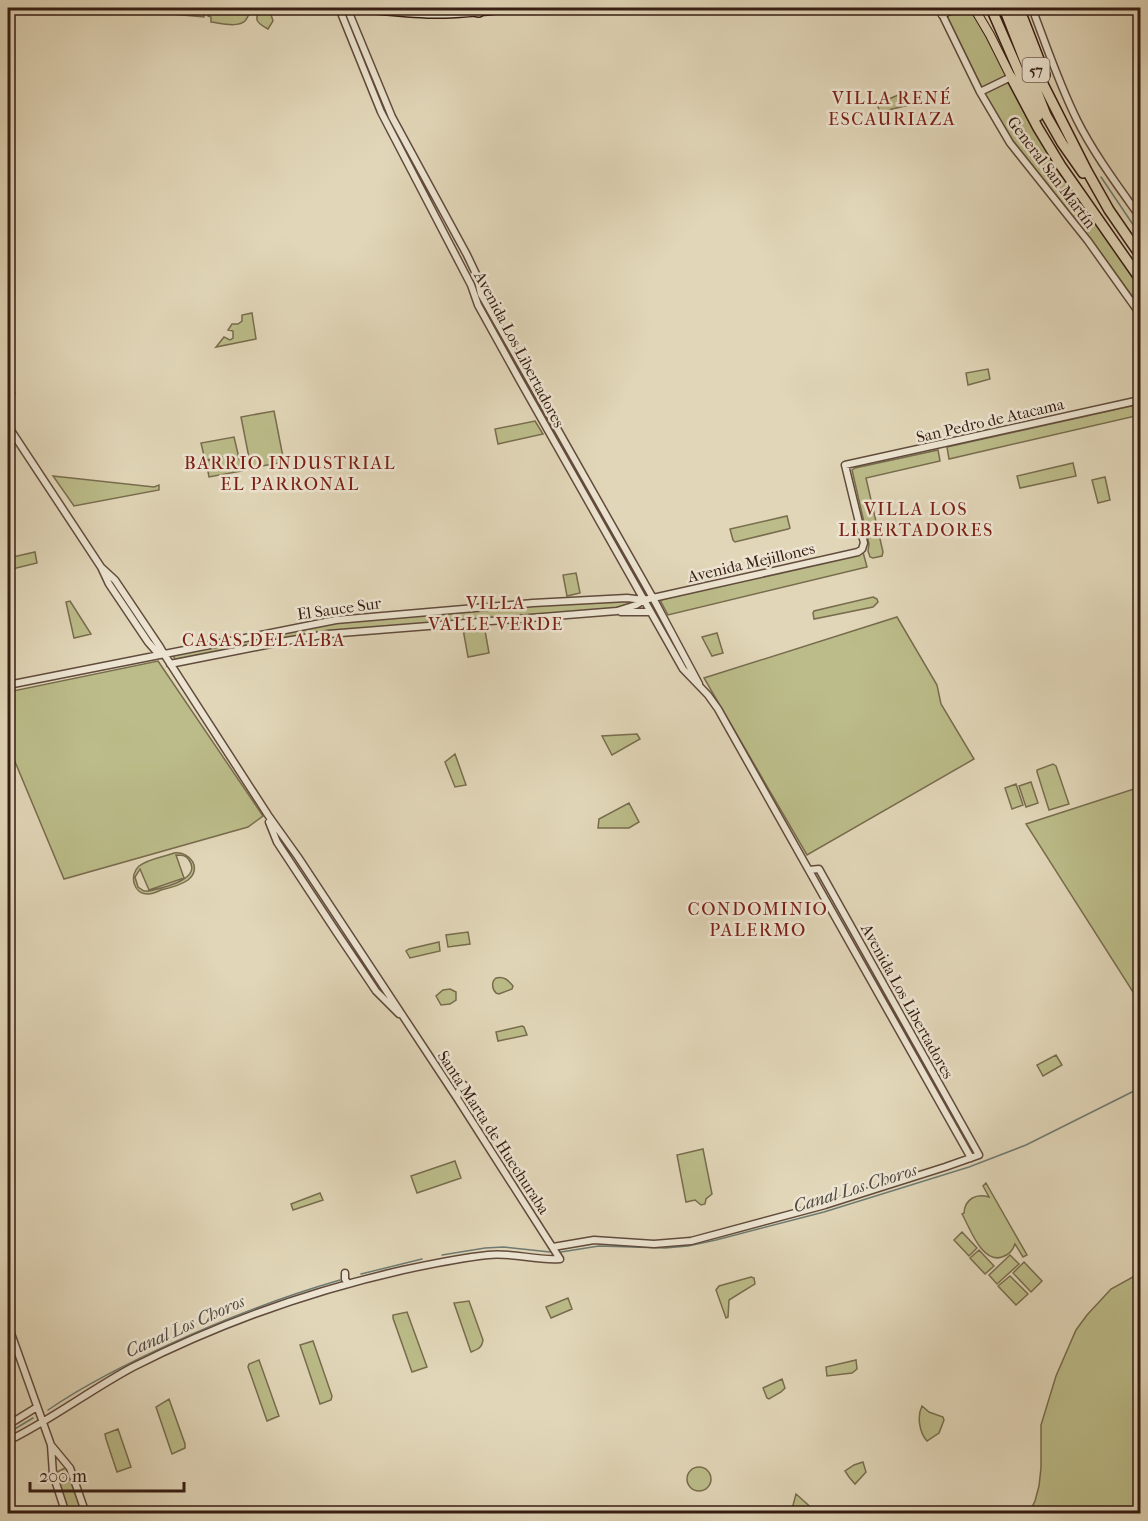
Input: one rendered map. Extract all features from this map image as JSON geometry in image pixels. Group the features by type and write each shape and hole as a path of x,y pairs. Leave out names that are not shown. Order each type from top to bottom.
{"highway":[{"path":"458,8 479,12"},
{"path":"992,8 1026,89 1071,180"},
{"path":"998,8 1046,131"},
{"path":"1004,8 1046,115 1062,143 1104,202"},
{"name":"57","path":"1010,8 1034,65 1066,130 1104,202 1140,255"},
{"path":"1019,8 1066,130"},
{"path":"1011,77 1046,142 1140,279"}],"main road":[{"path":"353,8 423,14 514,8"},
{"path":"940,11 955,8"},
{"path":"974,8 1011,77"}],"street":[{"name":"Avenida Los Libertadores","path":"339,8 381,112 471,285 478,305 683,669 718,709 971,1158 979,1155 819,869 809,870"},
{"name":"Avenida Los Libertadores","path":"347,8 392,117 467,255 477,276 481,294 702,688"},
{"path":"1032,8 1058,78 1078,122 1101,161 1140,217"},
{"name":"General San Martín","path":"940,11 980,92 1010,143 1088,241 1140,314"},
{"path":"980,92 1011,77"},
{"name":"San Pedro de Atacama","path":"862,549 864,543 845,465 1140,400"},
{"name":"Santa Marta de Huechuraba","path":"8,426 148,642 155,650 164,654 560,1259 542,1260 506,1254 489,1254 413,1268 348,1284"},
{"name":"Avenida Mejillones","path":"644,600 858,552 862,549"},
{"name":"El Sauce Sur","path":"8,685 314,623 559,601 627,598 644,600"},
{"path":"170,664 337,633 617,611 644,600"},
{"path":"617,611 650,612"},
{"path":"284,630 283,636 286,641"},
{"name":"Santa Marta de Huechuraba","path":"268,815 277,842 318,905 376,991 405,1019"},
{"path":"828,903 831,899 836,899"},
{"path":"318,905 326,900"},
{"path":"859,959 867,956"},
{"path":"907,1044 914,1039"},
{"path":"456,1098 464,1085"},
{"path":"947,1117 952,1116 955,1112"},
{"path":"553,1247 594,1240 654,1244 691,1241 825,1205 971,1158"},
{"path":"8,1425 19,1427 42,1421 105,1383 181,1344 269,1309 348,1284 345,1273"},
{"path":"8,1325 51,1445 52,1469 66,1514"},
{"path":"8,1441 37,1407"},
{"path":"51,1445 68,1465 86,1514"},
{"path":"52,1469 61,1464 68,1465"}],"green space":[{"path":"146,8 188,8 189,11 204,13 204,17 159,13"},
{"path":"209,8 237,10 252,8 245,21 233,25 211,22 211,17 208,16"},
{"path":"261,8 269,8 273,21 268,29 257,21"},
{"path":"943,8 970,8 973,12 1059,172 1140,285 1140,307 1093,242 1013,141 988,100"},
{"path":"903,93 909,105 880,112 877,104"},
{"path":"252,313 256,339 216,347 224,337 230,340 233,338 233,331 228,330 232,324 242,321 242,315"},
{"path":"988,369 990,379 968,385 966,373"},
{"path":"1140,404 1140,415 949,459 947,447"},
{"path":"274,411 284,462 251,468 241,417"},
{"path":"535,421 543,434 498,444 495,429"},
{"path":"234,437 242,471 209,477 206,461 235,455 205,460 201,443"},
{"path":"938,450 940,461 866,478 883,552 882,556 870,557 852,470"},
{"path":"1073,463 1076,476 1020,488 1017,476"},
{"path":"53,476 154,487 159,485 159,490 74,506"},
{"path":"1105,477 1110,500 1098,503 1092,480"},
{"path":"787,516 790,528 788,529 735,542 733,540 730,529"},
{"path":"35,552 37,563 8,570 8,558"},
{"path":"863,552 867,567 668,615 660,600"},
{"path":"576,573 580,593 567,596 563,575"},
{"path":"873,597 878,602 873,607 814,619 814,611"},
{"path":"627,599 633,601 628,605 615,608 340,630 176,661 171,652 334,621"},
{"path":"70,601 91,634 74,638 66,602"},
{"path":"897,617 937,685 941,704 974,759 807,855 704,678"},
{"path":"484,625 489,653 468,657 463,629"},
{"path":"717,633 723,653 712,656 702,637"},
{"path":"158,661 263,816 248,827 64,879 8,745 8,692"},
{"path":"637,734 640,739 612,755 602,736"},
{"path":"455,754 466,785 455,787 445,762"},
{"path":"1053,764 1056,766 1069,804 1049,810 1037,770"},
{"path":"1031,782 1038,803 1026,807 1019,786"},
{"path":"1016,784 1023,805 1012,809 1005,788"},
{"path":"1140,787 1140,1003 1026,824"},
{"path":"629,803 639,822 629,828 598,828 599,819"},
{"path":"174,853 185,855 193,862 194,871 188,880 148,894 136,888 133,879 139,866","holes":["176,855 189,860 192,867 186,878 149,891 138,887 135,877 140,869 149,890 184,878"]},
{"path":"468,932 470,944 448,947 446,935"},
{"path":"439,942 440,951 410,958 406,951 409,949"},
{"path":"496,978 508,980 513,986 512,989 496,993 493,981"},
{"path":"450,989 456,992 456,1000 450,1004 441,1005 436,996 443,990"},
{"path":"522,1026 527,1035 498,1041 496,1032"},
{"path":"1056,1055 1062,1065 1043,1076 1037,1065"},
{"path":"703,1149 712,1194 706,1199 705,1204 701,1205 695,1200 686,1202 677,1155"},
{"path":"455,1161 461,1178 417,1193 411,1176"},
{"path":"986,1183 1027,1255 1023,1257 1015,1244 1007,1255 995,1258 983,1250 973,1236 962,1214 966,1204 972,1198 989,1197 983,1186"},
{"path":"320,1193 323,1200 293,1210 291,1204"},
{"path":"962,1232 977,1248 969,1256 954,1240"},
{"path":"979,1250 994,1266 985,1274 970,1258"},
{"path":"1010,1255 1019,1264 997,1284 989,1275"},
{"path":"1024,1262 1042,1281 1031,1292 1013,1273"},
{"path":"1140,1273 1140,1513 1029,1513 1039,1486 1041,1425 1056,1376 1076,1330 1111,1289"},
{"path":"1010,1276 1028,1294 1016,1305 998,1286"},
{"path":"754,1278 755,1284 729,1300 728,1317 726,1318 716,1290 719,1286"},
{"path":"568,1298 572,1309 551,1318 546,1307"},
{"path":"469,1301 483,1340 481,1347 471,1352 454,1303"},
{"path":"407,1312 427,1367 412,1372 393,1318 393,1315"},
{"path":"313,1341 332,1396 331,1400 320,1404 300,1345"},
{"path":"259,1360 279,1416 267,1421 248,1367 249,1364"},
{"path":"856,1360 857,1369 852,1373 827,1376 826,1367"},
{"path":"782,1379 785,1388 769,1399 767,1398 763,1388"},
{"path":"169,1399 185,1444 185,1448 172,1454 156,1407"},
{"path":"922,1406 929,1412 943,1417 944,1420 939,1433 927,1441 920,1424"},
{"path":"118,1429 131,1467 117,1472 105,1434"},
{"path":"863,1462 866,1472 855,1484 845,1471"},
{"path":"67,1467 83,1513 69,1513 55,1473"},
{"path":"699,1467 704,1468 710,1474 710,1484 704,1490 699,1491 694,1490 688,1484 687,1479 688,1474 694,1468"},
{"path":"796,1494 815,1511 813,1513 792,1513"}],"waterway":[{"path":"1101,177 1140,235"},
{"name":"Canal Los Choros","path":"561,1252 599,1246 665,1248 688,1246 824,1212 969,1167 1026,1145 1140,1088"},
{"name":"Canal Los Choros","path":"442,1255 504,1247 550,1252"},
{"name":"Canal Los Choros","path":"361,1274 422,1259"},
{"name":"Canal Los Choros","path":"48,1410 107,1375 189,1335 274,1301 340,1280"},
{"name":"Canal Los Choros","path":"8,1433 33,1418"}],"district":[{"name":"VILLA RENÉ ESCAURIAZA","path":"892,108"},
{"name":"BARRIO INDUSTRIAL EL PARRONAL","path":"290,473"},
{"name":"VILLA LOS LIBERTADORES","path":"916,519"},
{"name":"VILLA VALLE VERDE","path":"496,613"},
{"name":"CASAS DEL ALBA","path":"264,640"},
{"name":"CONDOMINIO PALERMO","path":"758,919"}]}
